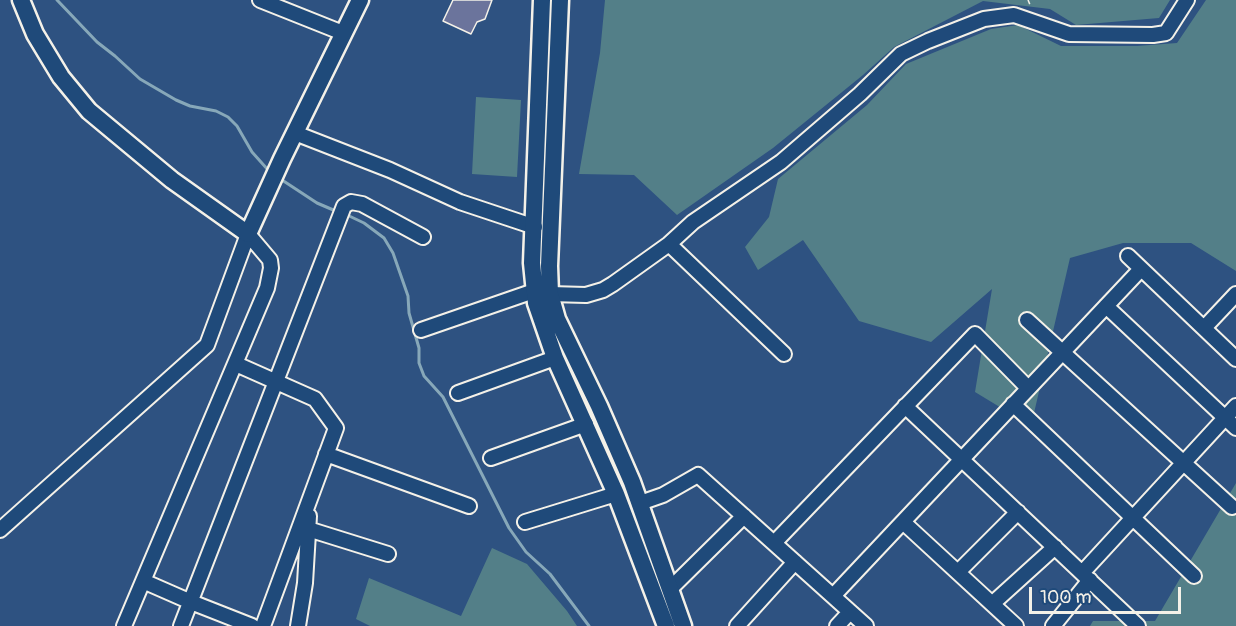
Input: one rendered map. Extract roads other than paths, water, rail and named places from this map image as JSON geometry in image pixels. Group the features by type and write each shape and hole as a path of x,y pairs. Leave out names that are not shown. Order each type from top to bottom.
{"main road":[{"path":"21,0 35,34 61,77 88,111 172,180 248,234 360,0"},
{"path":"542,0 549,37 549,266 542,293 541,320 555,358 616,494 666,626"},
{"path":"560,0 549,37 532,263 542,293 599,406 640,503 683,626"},
{"path":"622,510 640,503"}],"street":[{"path":"260,0 343,33"},
{"path":"421,330 542,293 586,296 603,290 669,244 693,222 781,162 860,94 901,54 919,45 984,19 1014,15 1069,34 1153,35 1166,33 1187,0"},
{"path":"295,133 390,170 460,202 535,227"},
{"path":"181,626 342,212 351,202 362,204 423,237"},
{"path":"0,530 207,345 248,234 267,255 271,268 267,288 124,626"},
{"path":"669,244 784,354"},
{"path":"1128,256 1236,359"},
{"path":"833,596 1141,269"},
{"path":"1204,328 1236,294"},
{"path":"1106,306 1236,428"},
{"path":"1027,320 1232,507"},
{"path":"774,543 975,334 1028,388"},
{"path":"458,393 555,358"},
{"path":"236,364 315,399 336,428 263,626"},
{"path":"1013,405 1194,576"},
{"path":"905,406 1138,626"},
{"path":"1053,626 1086,577 1133,518 1236,406"},
{"path":"490,458 585,424"},
{"path":"326,454 469,506"},
{"path":"640,503 663,495 698,475 866,626"},
{"path":"525,522 616,494"},
{"path":"298,626 305,584 309,502"},
{"path":"958,573 1018,512"},
{"path":"670,589 744,516"},
{"path":"903,522 1016,626"},
{"path":"308,529 388,554"},
{"path":"992,603 1055,547"},
{"path":"736,626 795,562"},
{"path":"143,581 252,626"},
{"path":"837,626 850,612"}],"waterway":[{"path":"57,0 97,42 140,79 176,100 190,106 216,111 228,117 237,126 252,152 269,171"},
{"path":"279,178 317,203 338,212"},
{"path":"345,214 364,223 384,238 393,253 408,296 409,313 419,348 419,363 424,376 443,397 509,528 526,552 550,574 589,626"}]}
